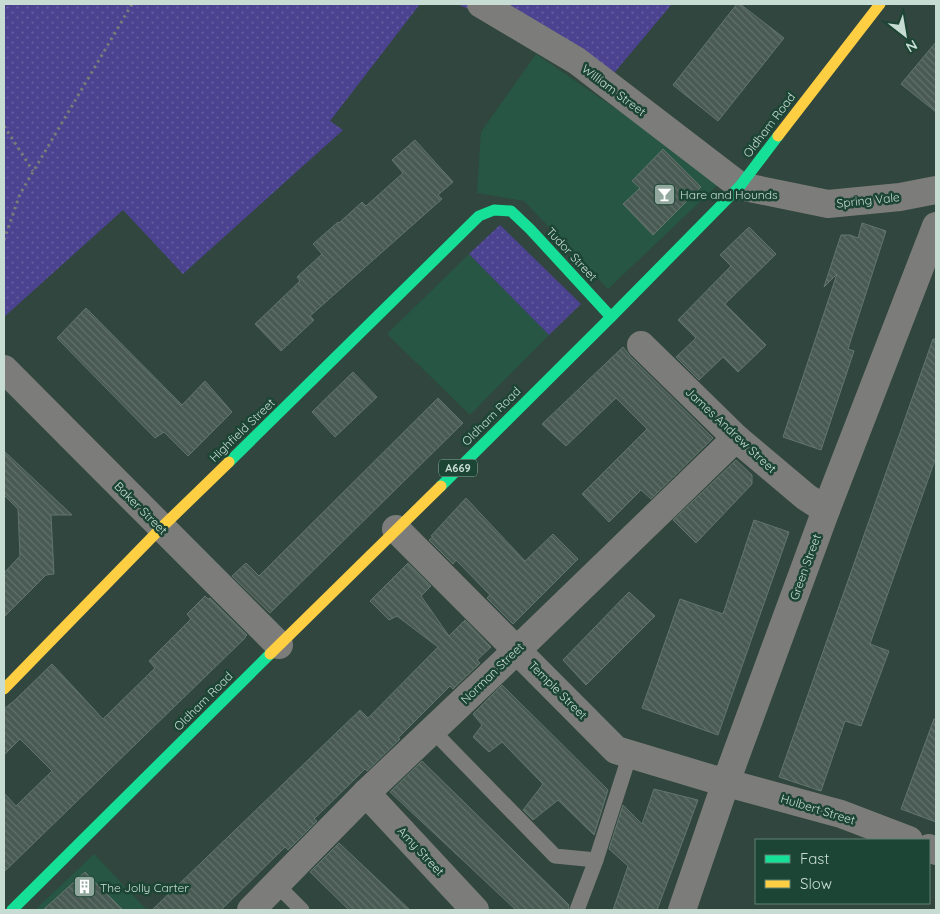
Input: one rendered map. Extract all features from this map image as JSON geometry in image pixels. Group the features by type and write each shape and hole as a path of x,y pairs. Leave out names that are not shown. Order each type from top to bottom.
{"main road":[{"name":"Oldham Road","path":"19,908 279,645 611,317 740,186 880,4"},
{"name":"Highfield Street","path":"4,690 161,528 479,216 494,210 510,211"},
{"name":"Tudor Street","path":"510,211 530,229 611,317"}],"street":[{"name":"William Street","path":"481,4 577,61 740,186"},
{"name":"Spring Vale","path":"740,186 828,204 900,197 936,190"},
{"name":"Green Street","path":"682,910 726,782 826,510 936,226"},
{"name":"James Andrew Street","path":"641,345 736,438 806,497 826,510"},
{"name":"Baker Street","path":"4,369 279,645"},
{"name":"Norman Street","path":"251,910 366,793 736,438"},
{"name":"Temple Street","path":"396,530 616,750 726,782"},
{"name":"Hulbert Street","path":"726,782 841,814 906,839"},
{"name":"Amy Street","path":"366,793 476,910"}],"lane":[{"path":"432,730 555,856 596,860"},
{"path":"577,910 596,860 630,754"},
{"path":"276,884 302,910"}],"path":[{"path":"4,240 20,194 132,4"},
{"path":"4,126 33,171"}],"shaded area":[{"path":"4,4 420,4 330,121 343,130 183,274 123,210 4,317"},
{"path":"457,4 672,4 614,73"},
{"path":"536,54 663,141 724,179 608,289 524,201 477,193 481,132"},
{"path":"500,225 581,304 549,335 469,254"},
{"path":"469,254 549,335 470,415 387,334"},
{"path":"94,854 147,910 35,910"}],"building":[{"path":"737,4 740,4 784,38 718,121 673,85"},
{"path":"936,42 936,112 901,84"},
{"path":"415,140 453,182 438,195 442,199 310,316 314,320 281,351 255,324 300,281 297,277 322,254 313,244 362,202 366,206 403,173 392,160"},
{"name":"Hare and Hounds","path":"663,149 701,187 653,235 623,204 640,188 632,181"},
{"path":"862,223 886,231 848,349 854,351 821,450 783,437 837,274 824,287 841,235 850,235 858,238"},
{"path":"749,227 776,254 725,304 766,345 738,372 723,357 699,380 676,357 696,338 678,320 731,266 720,255"},
{"path":"86,308 182,405 205,381 232,412 188,456 164,432 155,438 57,338"},
{"path":"933,339 936,339 936,457 870,644 889,651 861,726 845,721 821,791 779,777"},
{"path":"623,347 713,438 651,499 641,490 609,522 582,494 647,429 616,398 566,446 542,424"},
{"path":"353,372 377,397 335,437 312,412"},
{"path":"438,398 463,423 270,613 232,576 246,563 259,576"},
{"path":"4,451 72,515 51,515 54,574 46,575 4,617 4,573 20,556 18,509 4,495"},
{"path":"736,460 752,475 752,484 696,543 673,520"},
{"path":"466,498 525,561 553,534 578,559 513,624 487,598 490,595 456,560 453,564 429,540"},
{"path":"754,520 789,532 718,735 642,708 680,599 723,614"},
{"path":"408,563 431,586 421,596 449,636 465,620 491,647 477,660 480,663 453,689 450,686 398,738 400,739 367,771 365,769 314,819 317,821 288,850 285,847 221,910 152,910 360,710 368,718 438,647 397,616 389,620 370,601"},
{"path":"629,592 655,616 586,685 563,660"},
{"path":"205,596 208,599 210,598 247,635 245,638 4,872 4,793 16,806 52,771 20,739 4,755 4,709 52,664 103,719 155,668 149,661 191,619 187,614"},
{"path":"502,685 608,790 594,835 558,800 533,820 523,810 543,784 502,742 489,752 473,737 482,725 473,714"},
{"path":"934,719 936,719 936,822 901,809"},
{"path":"422,761 569,905 568,910 516,910 390,792"},
{"path":"654,789 698,800 657,910 613,910 628,866 609,849 623,805 642,824"},
{"path":"339,843 410,910 349,910 310,872"},
{"name":"The Jolly Carter","path":"85,872 123,910 43,910"}],"traffic: fast":[{"path":"441,486 740,186 778,136"},
{"path":"229,462 479,216 494,210 511,211 611,317"},
{"path":"12,910 270,654"}],"traffic: slow":[{"path":"778,136 880,4"},
{"path":"4,689 161,528 229,462"},
{"path":"270,654 441,486"}],"place":[{"name":"Hare and Hounds","path":"664,194"},
{"name":"The Jolly Carter","path":"84,887"}]}
